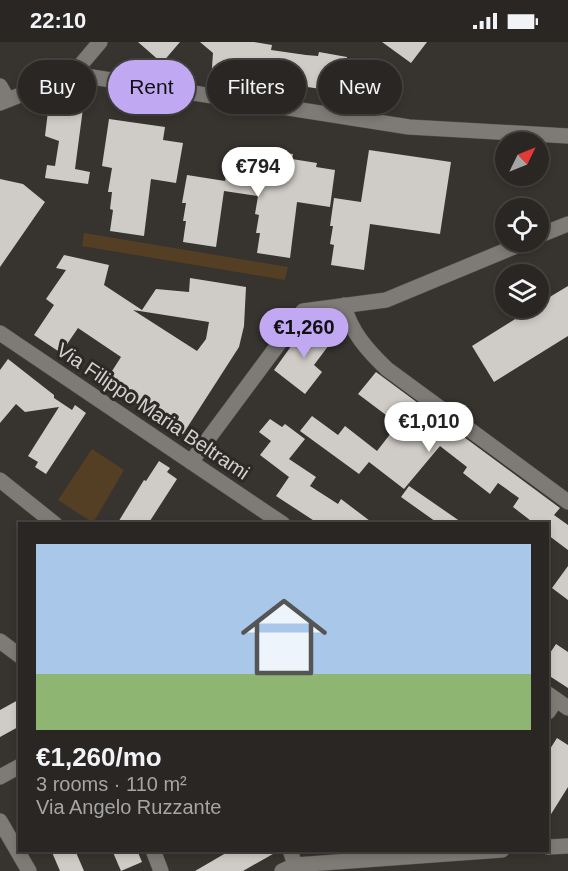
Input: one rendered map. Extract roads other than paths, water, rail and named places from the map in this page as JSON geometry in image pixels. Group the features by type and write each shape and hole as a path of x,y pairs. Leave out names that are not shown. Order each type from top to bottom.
{"street":[{"path":"85,60 100,42"},
{"path":"96,78 409,127 568,136"},
{"path":"0,86 4,102 18,96"},
{"path":"549,232 568,224"},
{"path":"191,462 303,310 386,300 502,252"},
{"path":"344,305 346,315 365,347 387,369 568,502"},
{"name":"Via Filippo Maria Beltrami","path":"0,333 191,462 273,521"},
{"path":"0,480 53,522"},
{"path":"0,641 18,654"},
{"path":"0,777 18,767"},
{"path":"0,821 29,871"},
{"path":"549,848 568,846"},
{"path":"154,852 161,871"},
{"path":"289,862 468,852"}]}
